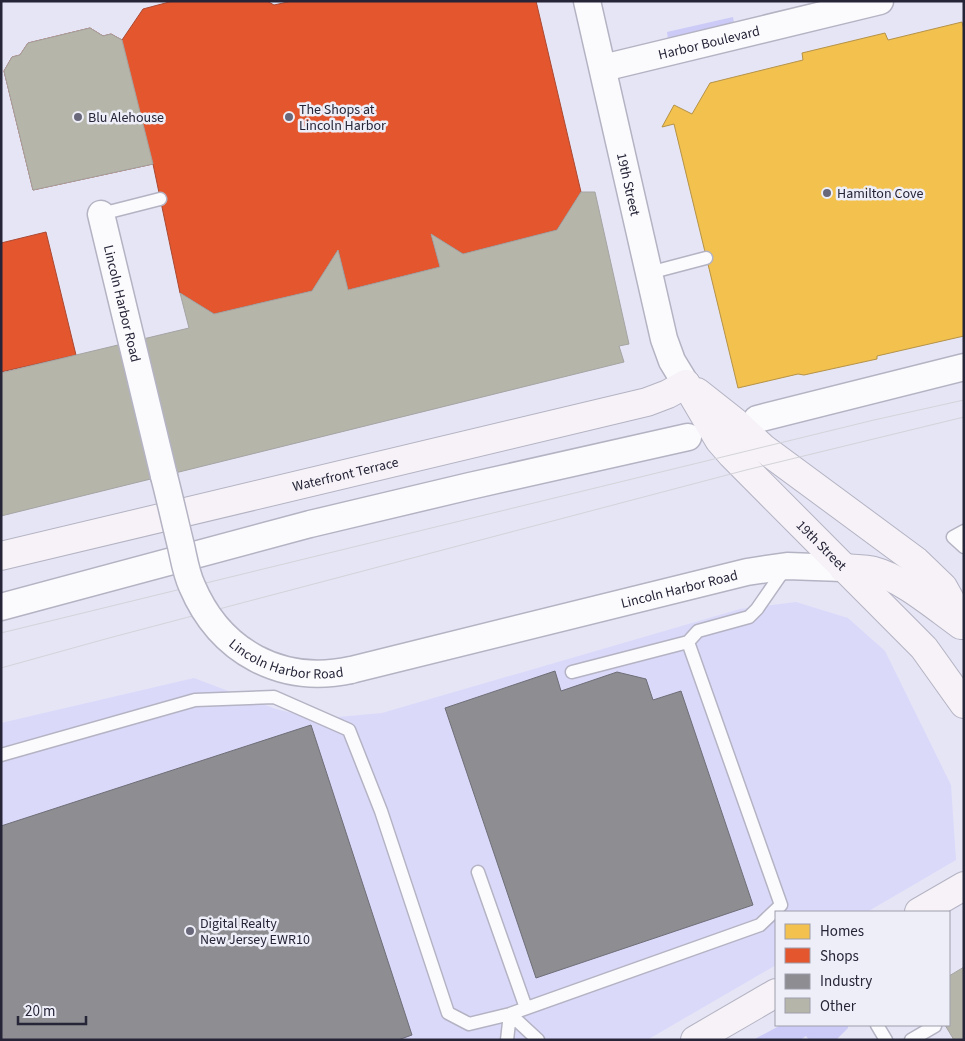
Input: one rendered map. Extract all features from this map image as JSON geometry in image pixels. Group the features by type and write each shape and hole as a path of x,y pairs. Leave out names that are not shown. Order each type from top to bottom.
{"street":[{"path":"587,1 603,68"},
{"name":"Harbor Boulevard","path":"603,68 880,1"},
{"name":"19th Street","path":"603,68 667,350 686,384 725,448 924,648 964,704"},
{"name":"Lincoln Harbor Road","path":"100,214 191,584 204,610 223,635 246,654 271,666 286,671 326,674 351,670 746,572 787,566 843,568"},
{"path":"757,419 964,367"},
{"name":"19th Street","path":"686,384 735,422 775,457 916,561 943,587 964,626"},
{"name":"Waterfront Terrace","path":"1,556 647,402 668,394 686,384"},
{"path":"1,607 310,524 688,437"},
{"path":"843,568 875,571 890,578 913,591 964,626"},
{"path":"921,911 964,886"},
{"path":"695,1040 775,994"}],"lane":[{"path":"100,214 160,199"},
{"path":"649,273 706,258"},
{"path":"964,531 953,537 964,547"},
{"path":"572,672 688,642 698,631 749,617 757,609 787,566"},
{"path":"1,755 195,700 274,697 348,730 393,846 448,1013 468,1024 510,1014 760,925 781,905 688,642"},
{"path":"478,872 526,1008"},
{"path":"507,1040 510,1014"},
{"path":"510,1014 538,1040"},
{"path":"878,1026 886,1040"},
{"path":"911,1040 934,1026"}],"shaded area":[{"path":"733,17 734,23 668,39 667,32"},
{"path":"796,602 848,618 885,651 951,785 956,860 869,911 775,911 775,966 647,1040 1,1040 1,723 194,678 276,709 316,719 382,713 740,609"},
{"path":"779,1026 848,1026 836,1040 809,1040 806,1036 800,1040 753,1040"}],"building: Homes":[{"name":"Hamilton Cove","path":"962,22 964,30 964,336 877,356 877,359 738,388 674,124 662,127 674,105 692,114 710,83 803,60 802,53 885,33 888,40"}],"building: Shops":[{"name":"The Shops at Lincoln Harbor","path":"173,1 267,1 274,5 292,1 536,1 581,192 557,230 463,254 431,234 440,267 348,290 338,250 312,291 214,314 180,293 153,164 33,190 4,71 12,57 20,55 28,43 90,28 103,36 111,34 122,40 143,9"},
{"path":"46,232 76,355 1,372 1,243"}],"building: Industry":[{"path":"555,671 561,691 617,672 646,679 653,700 681,691 753,905 536,978 445,708"},
{"name":"Digital Realty New Jersey EWR10","path":"311,725 412,1035 398,1040 1,1040 1,826"}],"building: Other":[{"name":"Blu Alehouse","path":"90,28 103,36 111,34 122,40 153,164 33,190 4,71 12,57 20,55 28,43"},
{"path":"581,192 595,192 629,344 619,346 624,362 1,516 1,373 189,328 180,293 214,314 312,291 338,250 348,290 440,267 431,234 463,254 557,230"},
{"path":"964,967 964,1040 954,1040 946,1026 950,1026 950,975"}],"tram line":[{"path":"1,633 874,420 964,400"},
{"path":"1,668 746,470 964,417"}],"place":[{"name":"Blu Alehouse","path":"78,117"},
{"name":"The Shops at Lincoln Harbor","path":"289,117"},
{"name":"Hamilton Cove","path":"827,193"},
{"name":"Digital Realty New Jersey EWR10","path":"190,931"}]}
